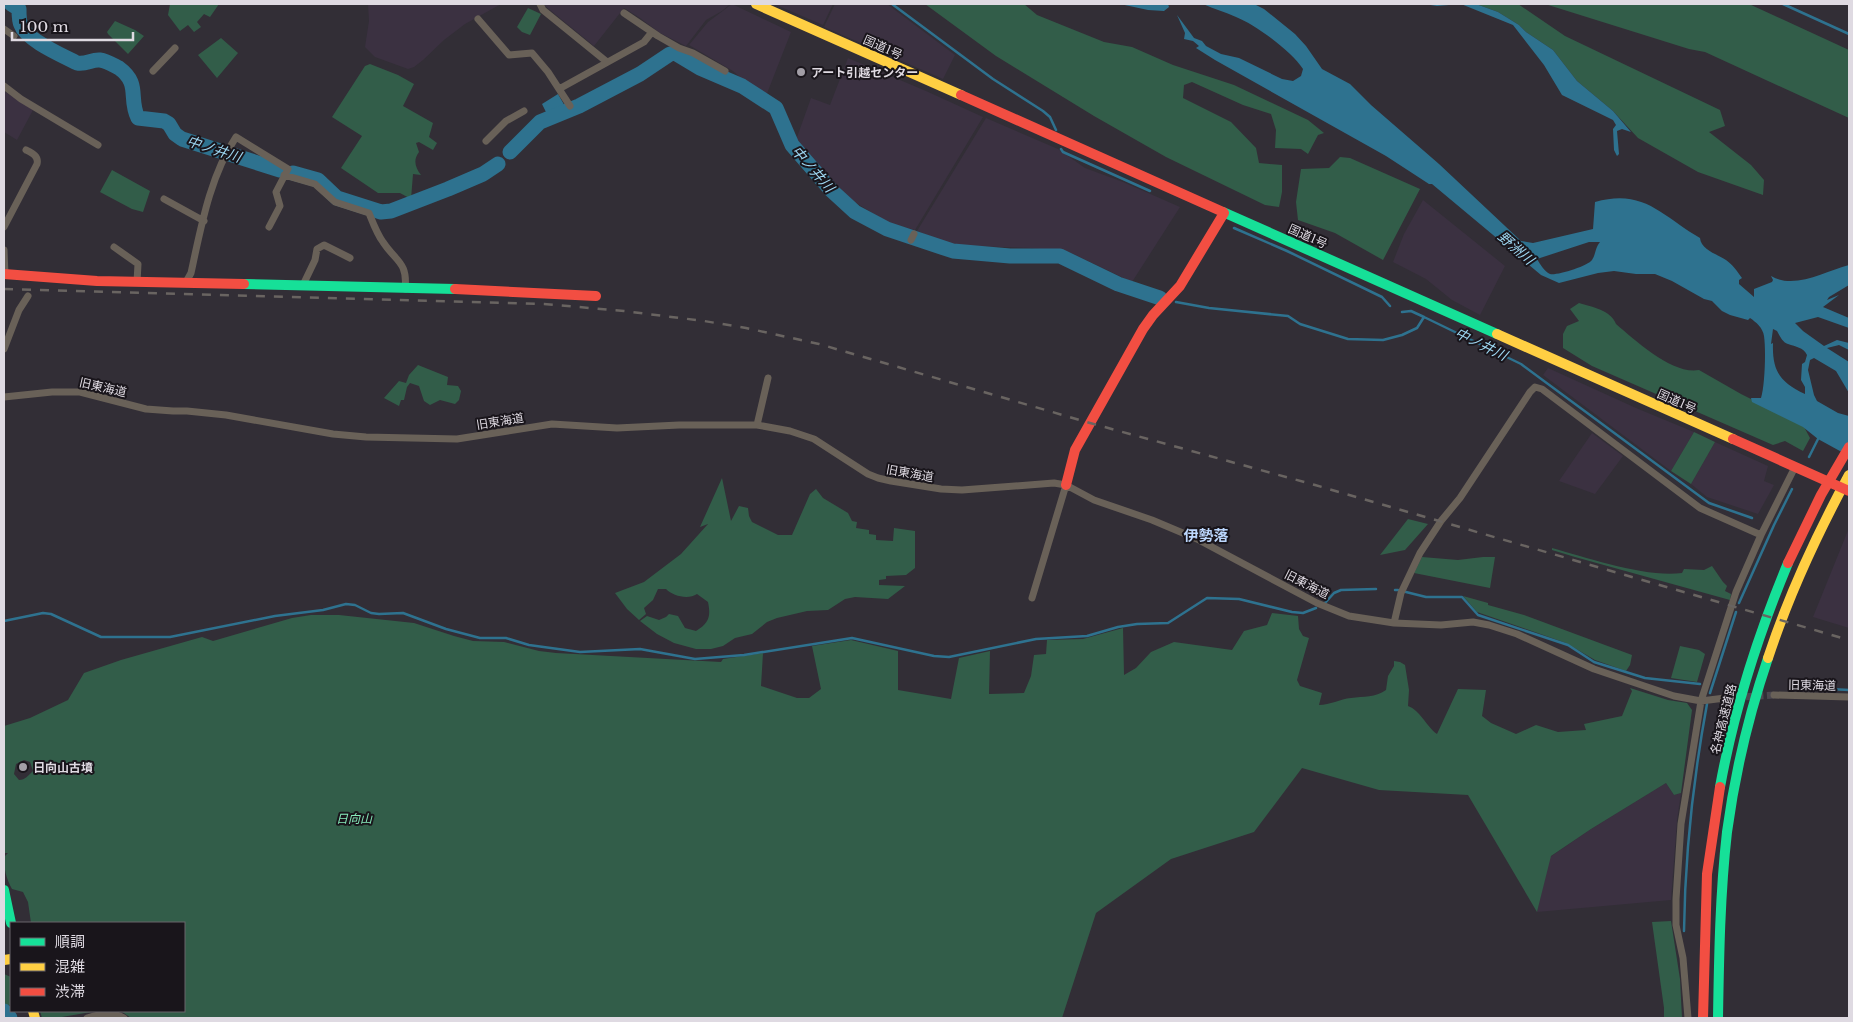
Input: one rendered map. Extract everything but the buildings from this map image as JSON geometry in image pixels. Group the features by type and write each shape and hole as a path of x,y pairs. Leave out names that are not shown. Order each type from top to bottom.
{"main road":[{"name":"国道1号","path":"756,4 1849,491"},
{"path":"1066,485 1076,450 1139,336 1153,315 1180,286 1224,213"},
{"path":"4,274 88,281 514,291 596,296"},
{"name":"名神高速道路","path":"1703,1018 1707,876 1716,804 1737,709 1765,623 1801,535 1820,497 1849,447"},
{"path":"1718,1018 1723,876 1731,806 1742,752 1779,627 1821,525 1849,475"},
{"path":"4,890 12,922"}],"street":[{"path":"540,4 543,10 608,62"},
{"path":"624,13 652,32 724,71"},
{"path":"478,19 509,55 532,53 559,88 570,106"},
{"path":"4,30 14,36"},
{"path":"559,88 644,42 652,32"},
{"path":"153,71 175,48"},
{"path":"4,86 21,100 98,145"},
{"path":"486,140 506,121 524,111"},
{"path":"186,282 191,273 217,173 236,137 288,169 276,192 280,206 269,227"},
{"path":"4,227 38,160 26,150"},
{"path":"284,175 315,184 335,202 369,213 382,242 399,260 406,272 405,289"},
{"path":"164,199 204,221"},
{"path":"303,286 318,249 324,245 350,258"},
{"path":"114,248 138,264 138,282"},
{"path":"4,250 4,274"},
{"path":"4,349 19,310 28,296"},
{"path":"757,425 768,378"},
{"path":"1394,623 1401,593 1420,553 1441,521 1460,498 1535,387 1542,389 1700,508 1761,535"},
{"name":"旧東海道","path":"4,397 52,392 80,392 146,409 226,415 333,434 366,437 458,439 552,424 617,428 679,425 757,425 790,431 814,439 868,474 891,481 955,490 979,490 1054,483 1066,485 1094,500 1152,520 1196,539 1317,603 1349,616 1394,623 1441,625 1473,622 1489,625 1517,634 1594,669 1674,696 1700,701 1725,698"},
{"path":"1688,1018 1683,958 1676,924 1676,899 1681,824 1700,701 1736,592 1761,535 1796,467"},
{"path":"1032,598 1066,485"},
{"name":"旧東海道","path":"1774,695 1849,697"},
{"path":"87,1018 108,1013 124,1018"}],"shaded area":[{"path":"368,4 501,4 465,24 444,40 423,60 408,69 375,57 365,47 369,21"},
{"path":"545,4 730,4 706,20 686,46 660,33 624,8 594,46 545,6"},
{"path":"732,4 791,32 766,96 745,82 733,71 689,45 708,22"},
{"path":"774,4 833,4 823,25"},
{"path":"835,4 887,4 955,55 943,79 824,27"},
{"path":"848,58 983,117 915,230 888,223 850,199 803,151 796,140 811,98 830,105"},
{"path":"4,91 33,110 17,140 4,132"},
{"path":"986,118 1058,149 1085,168 1180,207 1132,282 1069,252 1031,248 962,246 944,242 917,231"},
{"path":"1423,200 1505,266 1480,315 1452,300 1426,279 1393,262 1404,234"},
{"path":"1548,368 1694,432 1671,471 1543,375"},
{"path":"1592,433 1623,456 1595,494 1559,481"},
{"path":"1715,442 1768,466 1764,481 1774,485 1758,514 1707,497 1691,484"},
{"path":"1849,528 1849,628 1813,617"},
{"path":"1666,783 1674,795 1681,793 1671,900 1537,912 1550,857 1591,829"}],"green space":[{"path":"170,4 219,4 210,17 204,14 197,22 201,27 194,32 188,25 180,31 168,15"},
{"path":"925,4 1024,4 1037,15 1104,42 1132,47 1173,65 1234,85 1308,120 1324,133 1318,135 1308,154 1301,149 1275,148 1276,130 1271,114 1243,105 1192,82 1184,85 1183,98 1231,122 1256,148 1259,163 1282,165 1282,192 1279,207 1265,205 1166,157 1094,116 996,56"},
{"path":"1476,4 1518,4 1565,36 1720,110 1725,126 1709,132 1751,165 1764,180 1763,195 1698,172 1638,138 1613,111 1577,81 1553,50 1498,12"},
{"path":"1545,4 1749,4 1849,50 1849,118 1705,52 1689,49"},
{"path":"528,8 541,14 530,35 522,32 517,27"},
{"path":"115,21 144,36 128,54 107,32"},
{"path":"221,38 238,53 217,78 198,55"},
{"path":"370,64 398,75 414,84 403,106 433,123 429,137 437,143 433,150 419,142 416,143 419,152 416,164 421,175 413,174 411,199 400,193 378,193 341,168 362,136 332,117 365,66"},
{"path":"1340,157 1350,158 1420,189 1383,260 1335,233 1298,220 1296,202 1301,169 1329,168"},
{"path":"112,170 150,191 143,212 132,209 100,192"},
{"path":"1579,303 1606,312 1614,319 1616,324 1634,339 1667,362 1689,370 1699,370 1741,394 1803,425 1810,438 1803,451 1785,441 1773,445 1592,366 1563,348 1563,334 1567,326 1579,321 1570,309"},
{"path":"418,365 448,377 447,385 458,386 461,391 459,400 455,404 440,400 430,405 424,401 419,386 410,383 404,400 401,400 399,406 384,398 399,381 406,383 409,375"},
{"path":"1694,432 1715,442 1691,484 1671,471"},
{"path":"722,478 731,521 739,506 748,508 752,522 778,535 792,535 810,494 816,489 823,498 848,513 852,521 857,522 856,528 869,530 869,534 876,535 876,540 893,541 894,528 915,531 915,568 906,575 886,576 886,579 879,580 879,585 905,586 888,599 855,597 845,599 828,610 807,611 777,618 767,622 752,634 735,638 723,646 711,649 696,649 674,643 657,634 640,621 647,616 659,620 669,614 678,616 685,628 696,631 708,619 708,602 697,594 689,597 681,596 673,594 666,589 658,589 653,600 644,608 646,614 639,620 627,609 615,593 644,582 681,554 708,524 700,527"},
{"path":"1408,519 1428,524 1405,550 1380,555"},
{"path":"1552,548 1600,562 1652,573 1682,573 1684,569 1704,570 1712,566 1727,586 1725,591 1731,594 1730,600 1575,557 1552,550"},
{"path":"1422,557 1458,560 1495,557 1490,588 1414,573"},
{"path":"1463,596 1524,615 1632,655 1630,665 1626,671 1595,660 1566,643 1477,612"},
{"name":"日向山","path":"1272,613 1298,616 1299,629 1303,636 1309,638 1297,680 1300,686 1322,693 1319,705 1382,693 1386,690 1388,676 1394,666 1394,661 1400,662 1405,665 1409,690 1408,706 1416,711 1437,734 1458,689 1486,690 1482,716 1491,723 1516,734 1536,725 1558,732 1586,730 1584,724 1622,716 1632,691 1630,688 1668,700 1687,703 1692,710 1681,793 1674,795 1666,783 1551,856 1537,912 1468,795 1379,790 1302,768 1254,832 1171,859 1096,913 1062,1018 131,1018 122,1012 185,1012 185,922 31,922 28,902 23,892 12,889 5,869 4,857 8,853 4,853 4,726 30,718 68,700 84,673 121,660 202,637 213,641 292,618 311,615 339,615 414,623 473,641 504,642 539,651 556,653 721,662 723,659 763,653 761,686 797,698 809,698 821,689 812,646 851,640 898,651 898,690 951,699 959,658 990,651 989,694 1024,693 1031,676 1034,655 1046,654 1047,640 1083,639 1123,628 1124,675 1136,668 1151,652 1174,642 1232,650 1244,631 1267,625","holes":["24,760 30,762 33,771 21,780 14,774 16,764"]},
{"path":"1680,646 1699,650 1705,654 1697,682 1671,678"},
{"path":"1671,921 1680,979 1682,1018 1664,1018 1652,922"},
{"path":"4,974 10,977 10,1004 7,1006 4,1003"},
{"path":"40,1012 91,1012 56,1018 42,1018"}],"water":[{"path":"1120,4 1168,4 1169,7 1164,11 1148,10"},
{"name":"野洲川","path":"1203,4 1254,4 1264,9 1295,34 1322,69 1350,84 1521,241 1533,243 1593,229 1595,202 1627,199 1640,201 1652,207 1700,238 1706,249 1733,266 1742,278 1739,280 1739,284 1754,297 1754,289 1772,282 1771,276 1780,280 1800,280 1849,265 1849,285 1829,297 1827,300 1839,295 1823,307 1849,318 1849,328 1818,317 1795,323 1824,346 1837,340 1849,343 1849,350 1839,345 1827,348 1849,362 1849,393 1836,371 1814,358 1810,360 1808,370 1817,401 1838,413 1849,416 1849,456 1818,439 1803,427 1752,402 1751,398 1761,398 1765,342 1762,330 1750,318 1748,320 1730,315 1722,311 1712,301 1704,299 1655,274 1614,271 1559,283 1541,275 1432,184 1215,60 1196,48 1199,46 1193,41 1184,39 1185,33 1177,15 1194,38 1221,54 1239,58 1282,79 1293,81 1301,76 1303,69 1290,54 1272,39 1244,21","holes":["1589,242 1600,242 1592,260 1572,270 1559,274 1550,274 1544,270 1537,259","1773,329 1777,331 1784,342 1801,349 1807,355 1805,362 1802,364 1801,380 1805,387 1805,394 1789,385 1776,368 1773,343 1771,344"]},
{"path":"1424,4 1461,4 1437,6"},
{"path":"1461,4 1476,4 1498,12 1553,50 1577,81 1613,111 1631,132 1622,129 1617,131 1619,154 1617,156 1614,150 1613,129 1616,125 1613,120 1562,95 1544,65 1513,25"},
{"path":"558,94 566,108 547,114 542,104"}],"waterway":[{"name":"中ノ井川","path":"11,4 19,9 20,22 24,31 37,42 77,63 97,60 105,61 126,74 132,86 135,111 138,118 164,121 182,139 280,170"},
{"path":"892,4 993,79 1043,111 1050,117 1056,130"},
{"path":"1783,4 1849,34"},
{"name":"中ノ井川","path":"510,152 540,122 579,106 640,74 670,54 675,53 700,68 742,86 776,108 792,145 831,190 855,212 887,229 953,251 1010,256 1060,256 1118,284 1160,298"},
{"path":"1061,149 1063,152 1150,191"},
{"name":"中ノ井川","path":"293,173 318,180 337,198 381,212 391,211 448,189 483,174 498,164"},
{"path":"1234,228 1287,251 1382,297 1390,306"},
{"name":"中ノ井川","path":"1176,302 1209,308 1288,316 1300,324 1348,339 1383,340 1402,335 1417,328 1424,317 1521,364 1709,503 1752,518"},
{"path":"1402,312 1411,311 1424,317"},
{"path":"1809,457 1819,437"},
{"path":"1739,603 1792,489"},
{"path":"1325,603 1334,593 1341,590 1376,589"},
{"path":"1406,592 1426,597 1462,597 1478,615 1568,645 1594,662 1645,678 1700,684"},
{"path":"4,621 43,613 51,614 101,637 170,637 275,616 323,610 346,604 355,605 371,613 403,613 446,629 480,638 506,638 529,645 580,652 640,649 695,659 744,655 852,638 934,656 949,657 1036,639 1087,636 1118,627 1168,623 1207,598 1239,599 1292,612 1303,613 1316,608"},
{"path":"1710,693 1736,612"},
{"path":"1793,687 1849,690"},
{"path":"1684,931 1686,874 1691,818 1707,704"},
{"path":"4,1011 10,1018"}],"tunnel":[{"path":"1725,698 1774,695"}],"railway":[{"path":"4,289 544,304 624,311 746,328 819,344 1849,640"}],"traffic: fast":[{"path":"1223,212 1497,334"},
{"path":"244,284 455,289"},
{"path":"1720,787 1732,730 1748,673 1788,563"},
{"path":"1718,1018 1721,902 1727,832 1743,744 1768,658"},
{"path":"4,890 11,922"}],"traffic: slow":[{"path":"756,4 961,95"},
{"path":"1497,334 1733,439"},
{"path":"1768,658 1804,565 1849,475"},
{"path":"4,960 10,959"},
{"path":"33,1012 35,1018"}],"traffic: jam":[{"path":"961,95 1223,212"},
{"path":"1066,485 1075,450 1143,329 1153,315 1180,286 1224,213"},
{"path":"4,274 97,281 244,284"},
{"path":"455,289 596,296"},
{"path":"1733,439 1849,491"},
{"path":"1788,563 1821,495 1849,447"},
{"path":"1703,1018 1707,874 1720,787"}],"place":[{"name":"アート引越センター","path":"801,72"},
{"name":"日向山古墳","path":"23,767"}],"district":[{"name":"伊勢落","path":"1206,535"}]}
